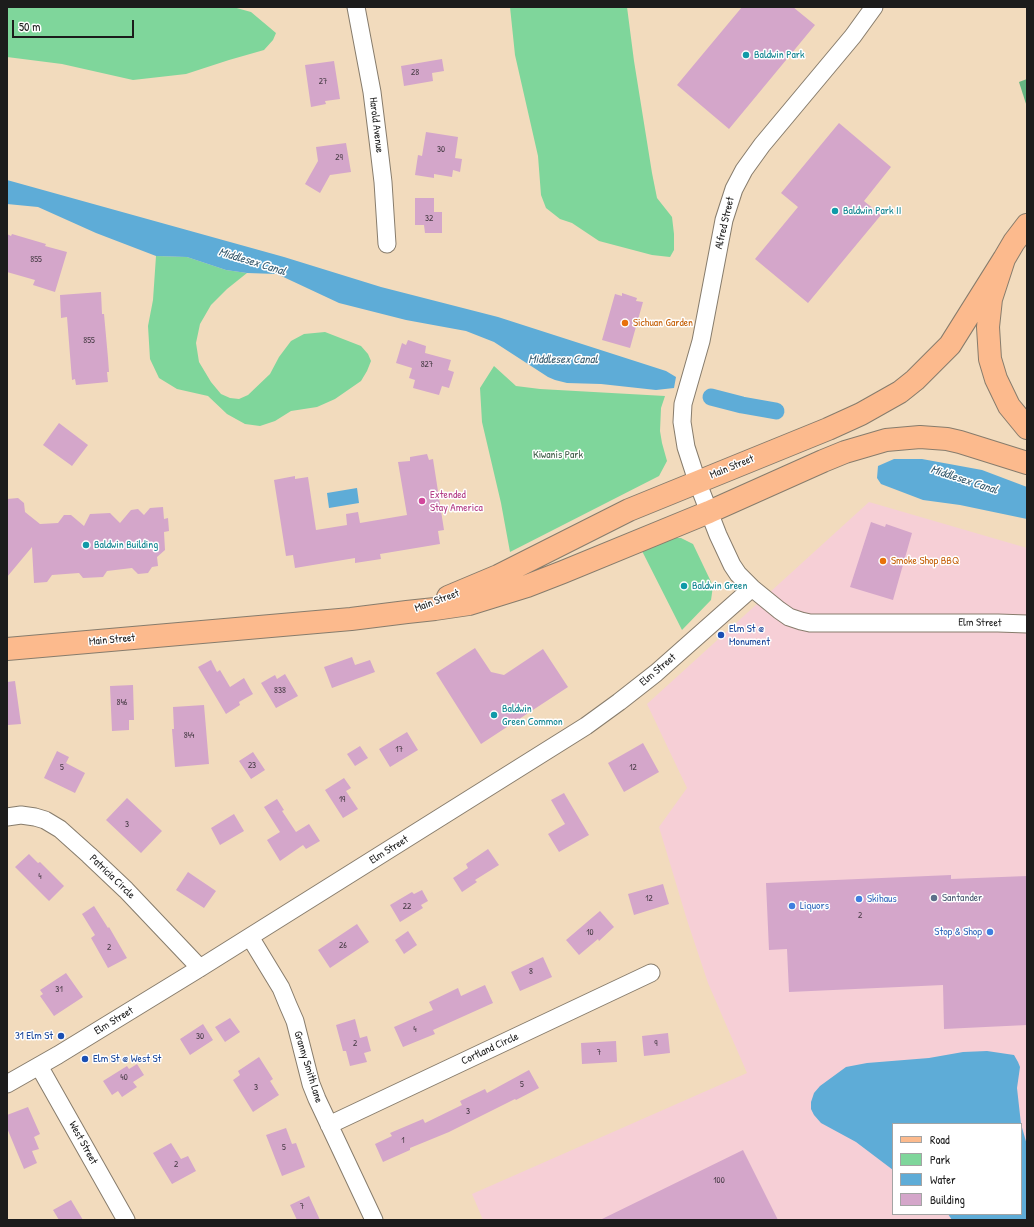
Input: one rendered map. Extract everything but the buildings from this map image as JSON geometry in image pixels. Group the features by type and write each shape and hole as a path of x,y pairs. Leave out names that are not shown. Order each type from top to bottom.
{"main road":[{"path":"1027,225 1014,242 1004,259 991,299 988,327 989,354 992,369 1009,406 1027,428"},
{"name":"Main Street","path":"407,612 498,576 624,513 697,481 861,414 900,392 934,363 950,345 1004,259"},
{"name":"Main Street","path":"7,649 351,619 453,607 498,596 563,572 709,512 834,457 886,440 920,437 947,439 966,443 1027,463"}],"street":[{"name":"Harold Avenue","path":"356,7 372,92 378,140 387,244"},
{"name":"Alfred Street","path":"697,481 684,434 682,412 701,341 724,220 734,189 744,170 762,145 853,36 874,7"},
{"name":"Elm Street","path":"697,481 732,565 738,574 752,588 779,610 800,622 1027,624"},
{"name":"Elm Street","path":"7,1084 250,937 605,713 656,673 752,588"},
{"name":"Patricia Circle","path":"7,817 21,815 35,817 45,820 60,829 126,890 200,968"},
{"name":"Granny Smith Lane","path":"250,937 281,988 295,1021 313,1089 374,1220"},
{"name":"Cortland Circle","path":"329,1126 651,973"},
{"name":"West Street","path":"39,1066 126,1220"}],"shaded area":[{"path":"869,502 1027,548 1027,1220 483,1220 472,1194 747,1073 708,983 659,827 687,788 647,704"}],"green space":[{"path":"7,7 233,7 251,12 276,33 273,40 264,50 186,74 133,80 62,64 7,57"},
{"path":"510,7 627,7 634,61 657,198 672,217 674,250 670,257 652,255 599,241 572,223 560,219 546,208 541,195 538,156 515,55"},
{"path":"1027,79 1027,107 1019,82"},
{"path":"156,256 187,257 226,270 247,273 227,289 211,305 200,324 196,343 199,362 211,382 221,394 230,398 239,399 248,395 270,374 279,357 291,341 304,334 325,332 361,346 368,354 371,361 367,371 361,381 335,399 317,407 291,411 275,421 260,426 245,424 227,414 208,396 177,389 159,378 150,359 148,326 153,300"},
{"name":"Kiwanis Park","path":"494,366 516,386 540,389 665,396 661,408 660,431 667,461 659,476 510,552 501,503 482,422 480,388"},
{"path":"671,538 681,538 693,544 713,586 711,600 682,630 641,549"}],"water":[{"name":"Middlesex Canal","path":"7,180 284,257 381,287 498,317 666,371 676,377 674,388 656,390 601,384 567,383 555,380 494,342 466,331 406,320 339,303 277,274 247,273 226,270 187,257 156,256 96,233 38,207 7,204"},
{"name":"Middlesex Canal","path":"894,459 922,459 982,470 1027,487 1027,519 960,505 923,500 881,484 877,478 878,466"},
{"path":"357,488 359,503 329,508 327,493"},
{"path":"987,1051 1014,1055 1020,1067 1017,1088 1021,1123 892,1123 892,1169 856,1142 821,1123 811,1109 811,1102 814,1093 820,1086 846,1067 867,1063 929,1058 963,1052"},
{"path":"1022,1128 1027,1145 1027,1220 952,1220 949,1215 1022,1215"}],"waterway":[{"name":"Middlesex Canal","path":"711,397 742,405 776,411"}],"place":[{"name":"Baldwin Park","path":"746,55"},
{"name":"Baldwin Park II","path":"835,211"},
{"name":"Sichuan Garden","path":"625,323"},
{"name":"Extended Stay America","path":"422,501"},
{"name":"Baldwin Building","path":"86,545"},
{"name":"Smoke Shop BBQ","path":"883,561"},
{"name":"Baldwin Green","path":"684,586"},
{"name":"Elm St @ Monument","path":"721,635"},
{"name":"Baldwin Green Common","path":"494,715"},
{"name":"Santander","path":"934,898"},
{"name":"Skihaus","path":"859,899"},
{"name":"Liquors","path":"792,906"},
{"name":"Stop & Shop","path":"990,932"},
{"name":"31 Elm St","path":"61,1036"},
{"name":"Elm St @ West St","path":"85,1059"}]}
